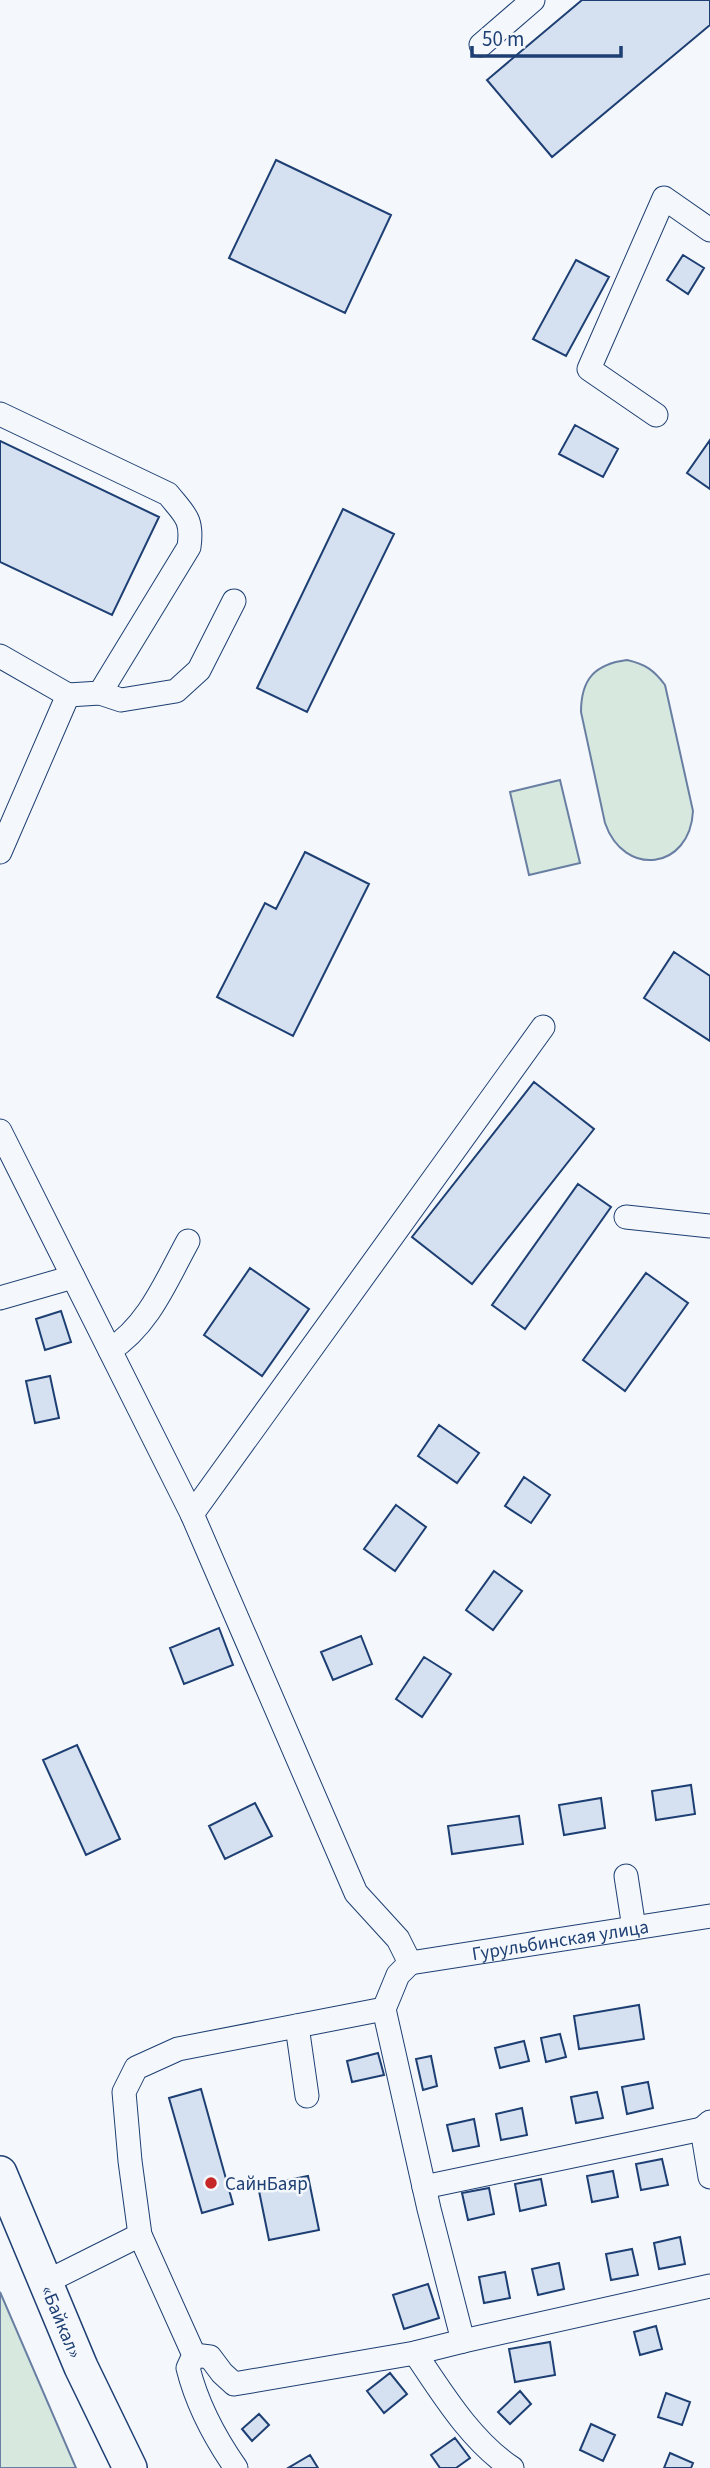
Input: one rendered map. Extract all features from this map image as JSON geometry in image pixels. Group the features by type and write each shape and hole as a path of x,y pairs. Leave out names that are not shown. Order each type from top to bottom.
{"highway":[{"name":"«Байкал»","path":"0,2173 81,2367 130,2468"}],"street":[{"path":"481,45 533,0"},
{"path":"656,415 589,369 664,198 710,230"},
{"path":"0,414 168,494 184,514 191,529 189,547 100,693"},
{"path":"0,656 68,695 100,693 121,700 176,691 199,670 234,601"},
{"path":"0,852 68,695"},
{"path":"192,1514 543,1027"},
{"path":"0,1131 192,1514 356,1893 398,1939 410,1963 398,1975 384,2009 424,2187 463,2341"},
{"path":"626,1217 710,1226"},
{"path":"110,1350 127,1339 142,1323 188,1241"},
{"path":"0,1298 74,1277"},
{"path":"626,1876 634,1928"},
{"name":"Гурульбинская улица","path":"410,1963 710,1916"},
{"path":"236,2468 219,2444 192,2385 188,2368 194,2355 140,2235 124,2092 136,2068 178,2049 384,2009"},
{"path":"297,2026 307,2096"},
{"path":"424,2187 706,2126 710,2177"},
{"path":"46,2282 140,2235"},
{"path":"194,2355 210,2357 234,2384 415,2353 710,2286"},
{"path":"415,2353 442,2393 492,2455 512,2468"}],"shaded area":[{"path":"627,660 649,668 665,685 693,811 689,831 681,846 669,855 655,860 640,859 626,853 614,841 605,823 581,712 584,691 592,675 606,665"},
{"path":"560,780 580,863 529,875 510,792"},
{"path":"0,2292 76,2468 0,2468"}],"building":[{"path":"582,0 710,0 710,25 552,157 487,80"},
{"path":"276,160 391,215 345,313 229,258"},
{"path":"683,255 704,268 688,294 667,280"},
{"path":"576,260 609,277 566,356 533,339"},
{"path":"575,425 618,449 603,477 559,454"},
{"path":"710,440 710,489 687,473"},
{"path":"0,441 159,517 112,615 0,562"},
{"path":"343,509 394,534 307,712 257,688"},
{"path":"305,852 369,884 293,1036 217,997 265,903 276,909"},
{"path":"674,952 710,976 710,1041 644,998"},
{"path":"534,1082 594,1129 472,1284 412,1237"},
{"path":"578,1184 611,1207 525,1329 492,1305"},
{"path":"250,1268 309,1309 262,1376 204,1335"},
{"path":"646,1273 688,1303 625,1391 583,1360"},
{"path":"61,1311 71,1342 45,1350 36,1319"},
{"path":"50,1376 59,1418 35,1423 26,1381"},
{"path":"439,1425 479,1453 457,1483 418,1456"},
{"path":"524,1477 550,1495 531,1523 505,1506"},
{"path":"396,1505 426,1527 395,1571 364,1549"},
{"path":"494,1571 522,1591 493,1630 466,1610"},
{"path":"219,1628 233,1665 184,1684 170,1648"},
{"path":"361,1636 372,1664 333,1680 321,1652"},
{"path":"424,1657 451,1674 422,1717 396,1699"},
{"path":"77,1745 120,1839 86,1855 43,1760"},
{"path":"691,1785 695,1814 656,1820 652,1791"},
{"path":"601,1798 605,1828 564,1835 559,1805"},
{"path":"255,1803 272,1836 225,1859 209,1826"},
{"path":"519,1816 523,1844 452,1854 448,1826"},
{"path":"639,2005 644,2039 579,2049 574,2016"},
{"path":"560,2034 566,2057 546,2062 541,2038"},
{"path":"524,2041 529,2061 500,2068 495,2048"},
{"path":"378,2053 384,2075 352,2082 347,2061"},
{"path":"431,2056 437,2086 423,2090 416,2059"},
{"path":"648,2082 653,2108 627,2114 622,2087"},
{"path":"201,2089 233,2204 202,2213 169,2098"},
{"path":"597,2092 603,2118 576,2123 571,2097"},
{"path":"522,2108 527,2135 501,2140 496,2114"},
{"path":"474,2119 479,2146 453,2151 447,2125"},
{"path":"662,2159 668,2185 641,2190 636,2164"},
{"path":"613,2171 618,2197 592,2202 587,2176"},
{"path":"308,2176 319,2230 269,2240 258,2186"},
{"path":"541,2179 546,2205 520,2211 515,2184"},
{"path":"489,2188 494,2214 468,2220 462,2193"},
{"path":"680,2237 685,2264 659,2269 654,2243"},
{"path":"632,2249 638,2275 611,2280 606,2254"},
{"path":"559,2263 564,2289 538,2295 532,2269"},
{"path":"505,2272 510,2298 484,2303 479,2277"},
{"path":"428,2284 439,2318 404,2329 393,2295"},
{"path":"656,2326 662,2349 640,2355 634,2332"},
{"path":"550,2342 555,2375 515,2382 509,2349"},
{"path":"390,2373 407,2394 384,2413 367,2391"},
{"path":"520,2391 531,2404 510,2424 498,2412"},
{"path":"666,2393 690,2402 682,2425 658,2417"},
{"path":"259,2414 269,2425 252,2441 242,2429"},
{"path":"591,2424 615,2435 603,2461 580,2450"},
{"path":"455,2438 470,2458 456,2468 440,2468 431,2455"},
{"path":"670,2453 693,2463 691,2468 664,2468"},
{"path":"310,2455 318,2468 288,2468"}],"place":[{"name":"СайнБаяр","path":"211,2183"}]}
